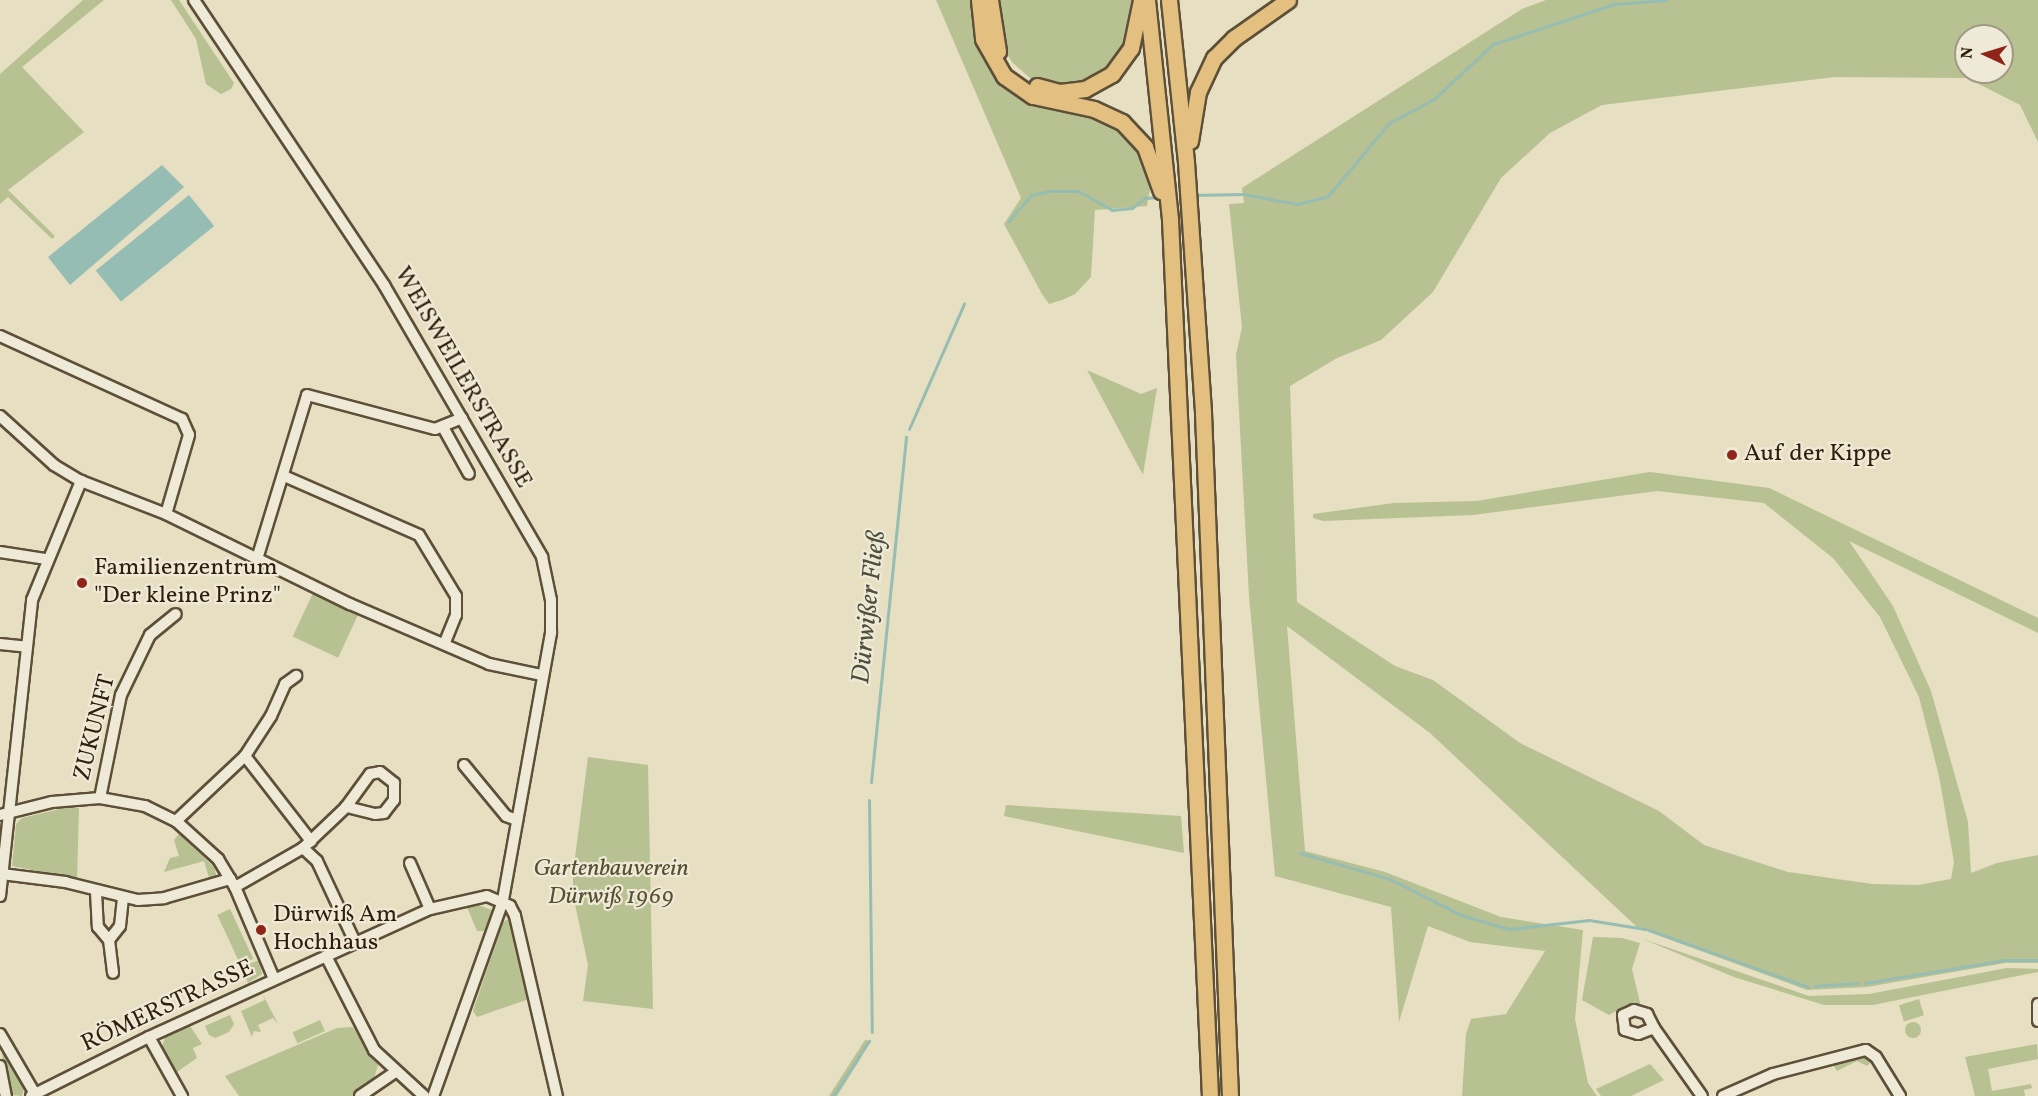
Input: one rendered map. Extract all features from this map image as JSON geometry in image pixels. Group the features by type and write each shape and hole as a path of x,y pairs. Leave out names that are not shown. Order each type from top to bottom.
{"highway":[{"path":"979,0 986,47 1008,80 1033,96 1094,109 1122,122 1145,147 1162,180"},
{"path":"990,0 997,49 1010,68 1027,82 1060,92 1096,85 1119,67 1135,37 1141,0"},
{"path":"1148,0 1162,180 1170,219 1210,1096"},
{"path":"1169,0 1186,162 1203,412 1230,1096"},
{"path":"1186,162 1198,92 1209,66 1234,38 1288,0"}],"street":[{"name":"WEISWEILERSTRASSE","path":"194,0 379,277 542,557 551,600 551,633 541,675 503,901 433,1096"},
{"path":"0,336 182,419 189,435 166,514"},
{"path":"257,559 307,395 435,429 444,429 462,418"},
{"path":"0,416 54,465 81,481 166,514 257,559 489,664 541,675"},
{"path":"444,429 469,474"},
{"path":"284,476 419,535 456,596 456,615 444,644"},
{"path":"0,896 4,814 32,600 60,525 81,481"},
{"path":"0,552 46,559"},
{"name":"ZUKUNFT","path":"100,798 121,695 150,635 176,614"},
{"path":"0,644 27,647"},
{"path":"176,821 245,756 259,739 285,684 296,676"},
{"path":"245,756 307,844 355,942"},
{"path":"464,765 506,816 517,820"},
{"path":"2,874 65,882 123,898 164,898 232,883 307,844 346,807 370,774 380,772 394,783 394,800 384,813 375,814 346,807"},
{"path":"4,814 69,799 100,798 145,806 176,821 218,859 232,883 274,980"},
{"path":"410,863 430,909"},
{"path":"96,892 98,927 109,939 113,973"},
{"name":"RÖMERSTRASSE","path":"33,1095 149,1037 430,909 487,896 503,901"},
{"path":"109,939 120,926 123,898"},
{"path":"503,901 515,916 538,1002 557,1096"},
{"path":"326,956 357,1023 374,1050 395,1072 424,1096"},
{"path":"2038,1004 2038,1021"},
{"path":"1654,1028 1702,1096"},
{"path":"0,1035 33,1095"},
{"path":"149,1037 182,1096"},
{"path":"1723,1096 1773,1074 1856,1051 1870,1051 1900,1096"},
{"path":"0,1066 6,1096"},
{"path":"360,1096 395,1072"}],"green space":[{"path":"83,0 104,0 22,67 84,132 8,190 55,236 52,239 8,197 0,204 0,74"},
{"path":"171,0 179,0 234,83 231,89 221,94 206,84 196,39"},
{"path":"936,0 974,0 1009,88 1028,102 1113,123 1139,146 1150,189 1147,206 1095,210 1091,277 1075,294 1062,300 1049,304 1004,224 1021,198"},
{"path":"999,0 1132,0 1129,42 1121,57 1095,78 1076,84 1049,85 1031,79 1012,62 996,36"},
{"path":"1546,0 2038,0 2038,142 2020,105 1979,84 2014,84 2014,24 1954,24 1954,78 1835,77 1602,105 1550,133 1501,178 1433,292 1381,340 1337,358 1290,386 1297,602 1395,666 1433,680 1520,743 1659,811 1704,845 1788,872 1872,884 1918,885 1951,879 1954,862 1939,776 1919,697 1880,617 1833,558 1764,503 1657,491 1473,515 1323,521 1313,518 1313,514 1394,503 1477,501 1650,472 1769,488 2038,618 2038,633 1849,541 1893,606 1931,691 1968,822 1971,873 1997,863 2038,855 2038,963 2005,963 1867,987 1807,990 1638,928 1430,733 1287,626 1305,851 1385,872 1501,917 1583,930 1575,1019 1588,1083 1597,1096 1462,1096 1466,1034 1471,1019 1506,1014 1545,951 1470,942 1428,926 1399,1022 1391,907 1275,876 1249,596 1236,355 1242,327 1229,204 1244,203 1242,188 1522,9"},
{"path":"1087,370 1141,394 1157,388 1143,475"},
{"path":"313,593 358,614 338,658 293,637"},
{"name":"Gartenbauverein Dürwiß 1969","path":"588,757 648,765 653,1009 583,1001 588,965 573,895 573,873"},
{"path":"1006,805 1181,816 1184,853 1004,816"},
{"path":"68,807 79,808 77,879 12,866 16,824 22,818"},
{"path":"179,834 214,867 217,878 210,881 204,861 164,872 170,858 179,856 174,840"},
{"path":"478,905 492,910 486,931 477,931 467,907"},
{"path":"230,909 253,959 241,965 217,915"},
{"path":"509,919 529,999 477,1017 473,1011 503,922"},
{"path":"1593,937 1622,938 1640,943 1632,969 1641,1007 1627,1005 1609,1015 1582,1000"},
{"path":"1643,939 1809,996 1869,994 2007,968 2038,969 2038,972 1873,1005 1824,1005 1734,977"},
{"path":"259,960 262,974 248,983 241,967"},
{"path":"262,993 278,1024 273,1018 258,1025 261,1032 254,1031 252,1037 241,1011 265,1000"},
{"path":"1919,999 1924,1015 1904,1021 1899,1005"},
{"path":"230,1015 234,1024 229,1032 215,1038 209,1035 205,1026"},
{"path":"320,1020 325,1031 297,1043 293,1032"},
{"path":"1910,1022 1916,1022 1921,1030 1919,1036 1910,1038 1905,1033 1905,1027"},
{"path":"190,1026 202,1044 193,1048 197,1058 177,1072 162,1047 165,1037"},
{"path":"353,1027 378,1065 372,1085 357,1096 239,1096 225,1076 337,1028"},
{"path":"865,1040 870,1041 837,1096 829,1096"},
{"path":"0,1041 25,1085 22,1096 12,1095 7,1087"},
{"path":"2037,1044 2038,1059 1988,1069 1992,1091 2031,1084 2032,1088 2024,1090 2025,1096 1975,1096 1965,1057"},
{"path":"1865,1055 1872,1061 1867,1066 1857,1061 1837,1071 1832,1063"},
{"path":"1650,1064 1664,1080 1631,1096 1601,1096 1596,1089"}],"water":[{"path":"162,165 184,187 70,285 48,257"},
{"path":"189,195 214,226 121,302 96,271"}],"waterway":[{"name":"Dürwißer Fließ","path":"1193,195 1243,194 1297,204 1328,196 1389,123 1434,99 1493,44 1615,4 1666,0"},
{"name":"Dürwißer Fließ","path":"1009,221 1031,195 1048,191 1078,191 1112,210 1132,208 1145,198 1160,197"},
{"name":"Dürwißer Fließ","path":"909,429 964,304"},
{"name":"Dürwißer Fließ","path":"871,782 906,437"},
{"name":"Dürwißer Fließ","path":"869,800 872,1032"},
{"path":"1300,853 1390,879 1461,915 1509,929 1589,920 1645,929"},
{"path":"1649,930 1808,987"},
{"path":"1865,983 2005,960 2038,960"},
{"path":"1815,986 1858,983"},
{"name":"Dürwißer Fließ","path":"833,1096 869,1041"}],"place":[{"name":"Auf der Kippe","path":"1732,455"},
{"name":"Familienzentrum \"Der kleine Prinz\"","path":"82,583"},
{"name":"Dürwiß Am Hochhaus","path":"261,930"}]}
